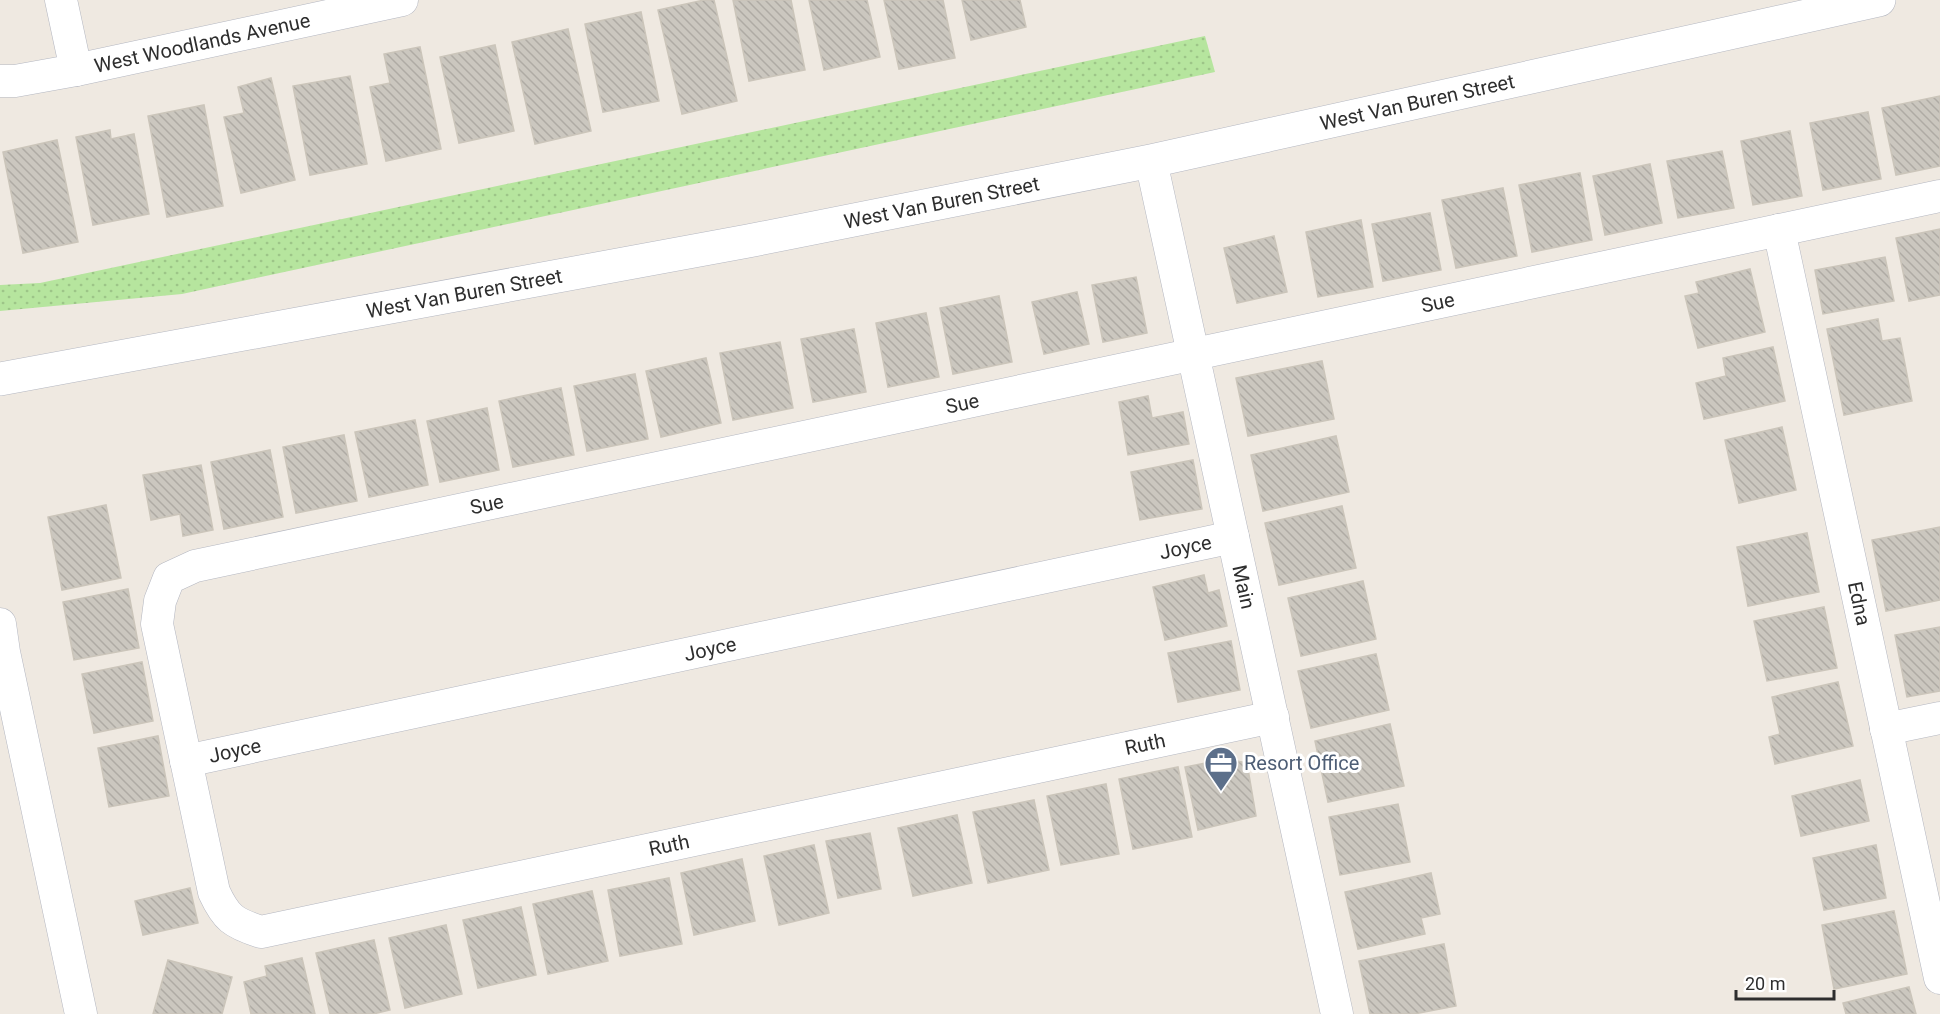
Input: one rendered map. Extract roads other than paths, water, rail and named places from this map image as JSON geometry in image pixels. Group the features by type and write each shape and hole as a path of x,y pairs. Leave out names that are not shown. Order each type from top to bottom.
{"main road":[{"name":"West Van Buren Street","path":"0,379 748,241 1151,161 1879,0"}],"street":[{"path":"61,0 76,70"},
{"name":"West Woodlands Avenue","path":"0,81 15,81 76,70 402,0"},
{"name":"Main","path":"1151,161 1337,1014"},
{"name":"Sue","path":"186,761 157,624 159,601 169,578 195,566 1940,196"},
{"name":"Edna","path":"1779,230 1886,729 1934,921 1940,978"},
{"name":"Joyce","path":"186,761 1233,537"},
{"path":"0,624 81,1014"},
{"name":"Ruth","path":"186,761 214,892 223,912 241,926 261,932 1273,717"},
{"path":"1886,729 1940,718"}],"place":[{"name":"Resort Office","path":"1221,792"}]}
